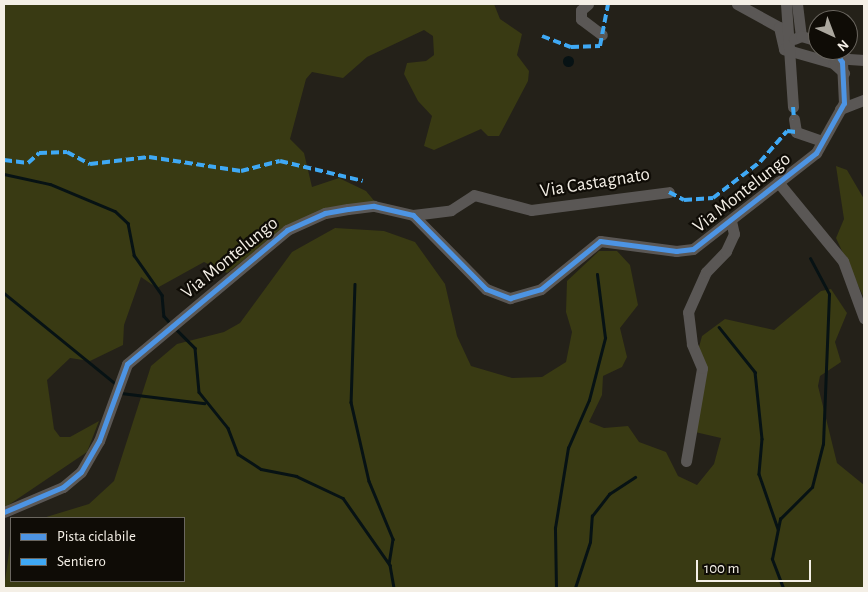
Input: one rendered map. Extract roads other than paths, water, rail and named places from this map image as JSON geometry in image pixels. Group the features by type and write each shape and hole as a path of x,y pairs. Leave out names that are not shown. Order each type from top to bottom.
{"street":[{"path":"588,4 581,10 581,18 602,34"},
{"path":"737,4 779,27 784,49 793,41 808,41"},
{"path":"786,4 793,41 808,50"},
{"path":"797,4 793,41 787,64 796,132 822,141 844,102 844,73 839,60"},
{"path":"825,60 844,73"},
{"path":"840,109 864,100"},
{"name":"Via Montelungo","path":"4,512 63,487 81,472 99,441 127,364 287,230 325,213 348,209 374,206 413,215 486,290 510,298 537,292 600,241 685,252 702,244 816,153 822,141"},
{"path":"778,182 843,261 864,318"},
{"name":"Via Castagnato","path":"413,215 451,210 474,195 531,210 669,192"},
{"path":"686,461 702,368 692,344 688,312 706,272 726,251 734,234 731,221"}],"waterway":[{"path":"4,174 50,184 115,211 128,223 134,255 162,295 164,316 170,323"},
{"path":"783,588 772,559 780,519 812,487 823,444 829,294 810,259"},
{"path":"556,588 555,528 568,448 589,400 605,338 597,275"},
{"path":"355,284 351,402 369,481 393,539 389,563"},
{"path":"4,293 116,384"},
{"path":"719,327 755,372 762,439 759,474 778,529"},
{"path":"176,329 195,348 199,392 228,428 238,454 261,469 296,476 343,498 390,565 394,588"},
{"path":"121,393 204,403"},
{"path":"575,588 590,542 592,516 609,494 635,477"}]}
